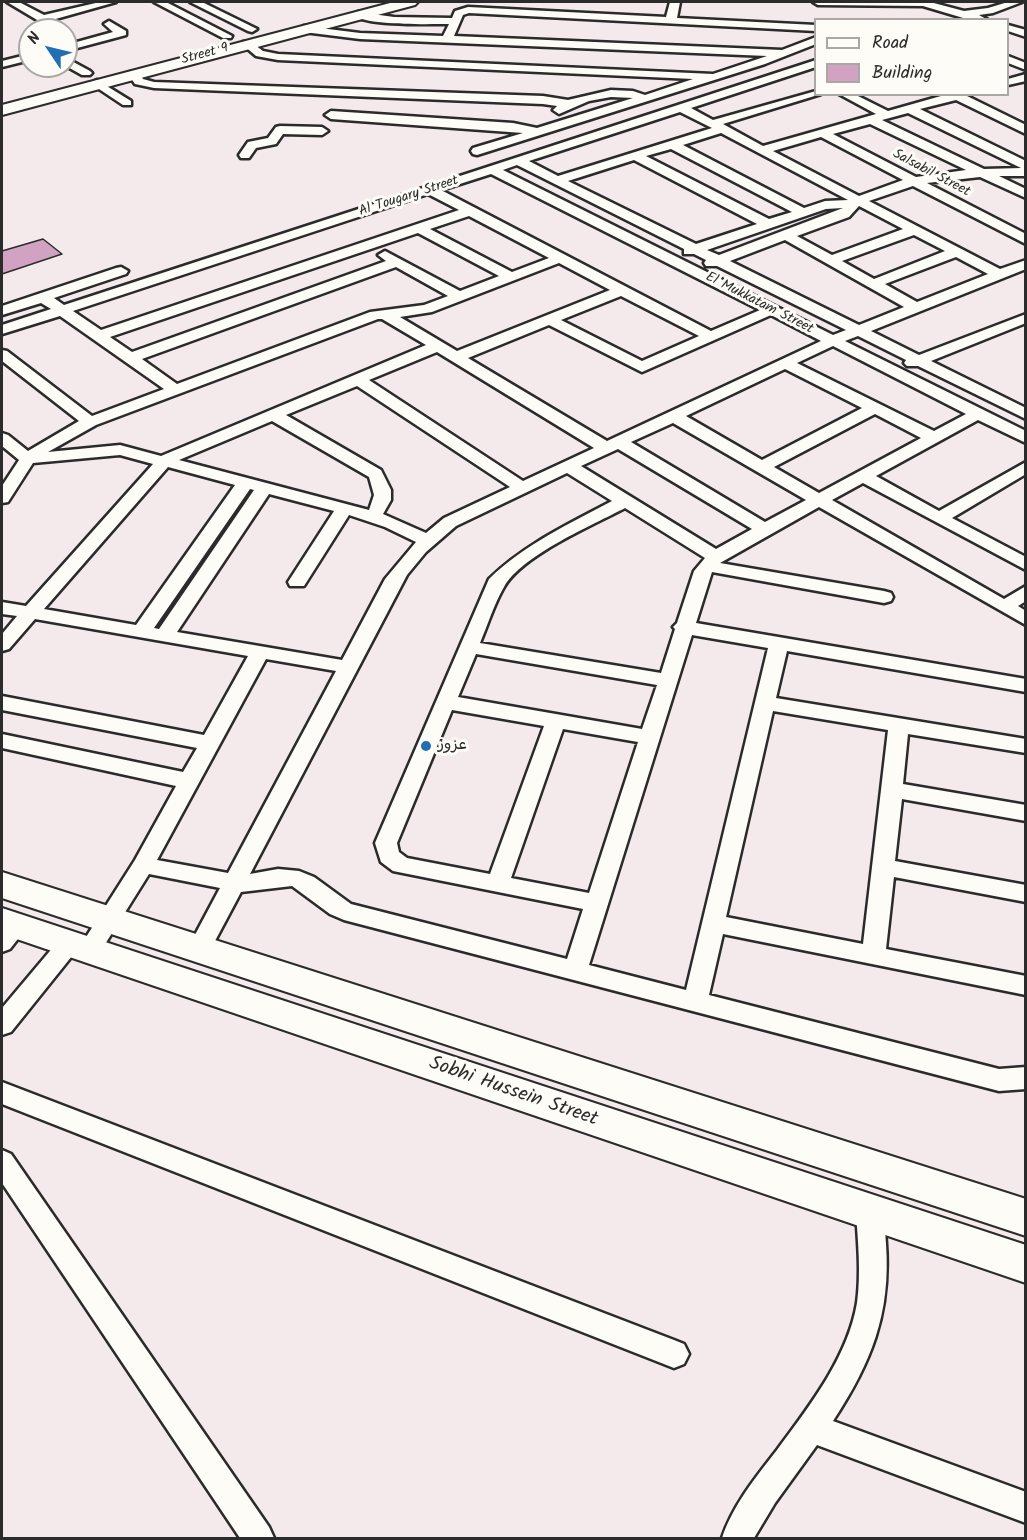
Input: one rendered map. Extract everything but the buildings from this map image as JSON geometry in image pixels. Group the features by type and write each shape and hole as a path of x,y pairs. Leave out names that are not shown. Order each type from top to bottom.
{"street":[{"path":"2,3 7,2"},
{"path":"12,2 40,18"},
{"path":"46,18 111,2"},
{"path":"159,2 227,36"},
{"path":"195,2 207,7 250,36 256,52 292,66 402,68 446,81 510,69 557,85 714,77"},
{"path":"207,7 228,2"},
{"name":"Street 9","path":"2,95 91,78 134,74 250,36 358,8 410,2"},
{"path":"671,20 675,2"},
{"path":"818,2 855,2 868,8 905,2 930,4 978,18"},
{"path":"966,13 971,8 986,2"},
{"path":"952,18 966,13 989,11 1017,2"},
{"path":"358,8 394,20 455,21"},
{"name":"Street 9","path":"2,110 91,78 227,36 250,36 304,29 358,8"},
{"path":"447,39 459,13 465,11 503,27"},
{"path":"304,29 348,36 447,39 503,27 671,20 707,35 787,53"},
{"path":"78,45 122,33 109,24"},
{"path":"1013,31 1026,24"},
{"path":"503,27 510,69"},
{"path":"134,74 136,80 147,84 390,94 510,69 707,35 814,28"},
{"path":"78,39 85,43"},
{"path":"477,151 714,77 787,53 814,41"},
{"path":"2,47 18,55"},
{"path":"1009,59 1026,67"},
{"path":"2,64 18,60"},
{"name":"Al Tougary Street","path":"2,330 814,64"},
{"path":"279,90 292,66"},
{"path":"78,69 128,103"},
{"path":"510,69 557,85 570,104"},
{"path":"795,70 814,79"},
{"path":"1009,82 1026,77"},
{"path":"372,81 396,82 390,94"},
{"path":"245,155 252,145 272,141 283,129 321,133 344,92"},
{"path":"570,122 561,117 559,111 570,104 612,93 630,93 644,99"},
{"path":"557,180 673,144 814,95"},
{"path":"848,96 887,116"},
{"path":"908,96 925,105"},
{"path":"761,150 956,96"},
{"path":"962,96 1023,126"},
{"path":"680,107 855,202 999,274"},
{"path":"910,109 1026,166"},
{"path":"331,115 513,127 537,132"},
{"path":"379,134 387,119"},
{"path":"872,120 1026,194"},
{"name":"Salsabil Street","path":"822,133 1026,240"},
{"path":"673,144 803,213"},
{"path":"636,156 768,225"},
{"path":"957,161 1012,159"},
{"name":"El Mukkatam Street","path":"518,161 1026,414"},
{"name":"El Mukkatam Street","path":"492,169 1026,438"},
{"path":"669,258 830,204 855,202 914,181 981,172 1026,172"},
{"path":"430,190 711,337"},
{"path":"692,270 844,214 855,202"},
{"path":"99,336 470,211"},
{"path":"418,228 511,277"},
{"path":"831,260 914,230"},
{"path":"785,235 915,307"},
{"path":"367,246 460,297"},
{"path":"873,284 956,252"},
{"path":"2,498 28,459 47,445 90,422 385,314 421,311 560,258"},
{"path":"130,358 397,262"},
{"path":"206,263 273,306"},
{"path":"201,948 394,579 426,540 450,522 832,341 1026,264"},
{"path":"2,311 121,271"},
{"path":"457,357 622,290"},
{"path":"44,297 176,390"},
{"path":"550,320 642,367 771,310"},
{"path":"385,314 457,357 765,529"},
{"path":"892,371 1024,320"},
{"path":"2,645 165,460 438,346"},
{"path":"2,354 90,422"},
{"path":"785,363 934,438"},
{"path":"357,379 523,488"},
{"path":"761,467 875,408"},
{"path":"117,439 117,422 126,409"},
{"path":"272,414 375,474 382,484 384,495 381,506 373,516"},
{"path":"575,971 699,577 711,562 765,529 978,414"},
{"path":"673,416 1026,619"},
{"path":"2,438 28,459"},
{"path":"28,459 117,439 165,460 373,516 426,540"},
{"path":"568,466 625,501 711,562 884,597"},
{"path":"939,518 1026,467"},
{"path":"863,476 1026,565"},
{"path":"1008,477 1026,487"},
{"path":"141,632 246,482"},
{"path":"164,636 265,487"},
{"path":"596,903 401,865 389,856 386,843 496,583 510,567 529,554 625,501"},
{"path":"297,582 344,508"},
{"path":"1005,607 1026,592"},
{"path":"2,608 348,667"},
{"path":"683,627 1026,686"},
{"path":"695,1002 778,643"},
{"path":"469,647 667,680"},
{"path":"2,1025 109,919 143,864 260,652"},
{"path":"446,702 649,737"},
{"path":"2,703 210,743"},
{"path":"765,703 1026,746"},
{"path":"498,884 556,721"},
{"path":"874,955 899,725"},
{"path":"2,741 189,781"},
{"path":"892,790 1026,813"},
{"path":"143,864 235,883 249,884 279,878 294,878 309,884 330,904 344,911 999,1080 1026,1078"},
{"path":"883,867 1026,894"},
{"path":"2,885 1026,1218"},
{"path":"714,923 1026,986"},
{"name":"Sobhi Hussein Street","path":"6,930 79,948 1026,1264"},
{"path":"2,1094 674,1354"},
{"path":"2,1162 258,1539"},
{"path":"738,1539 759,1499 811,1428 851,1361 868,1317 873,1271 870,1212"},
{"path":"811,1428 1026,1508"}],"place":[{"name":"عزوز","path":"426,746"}]}
